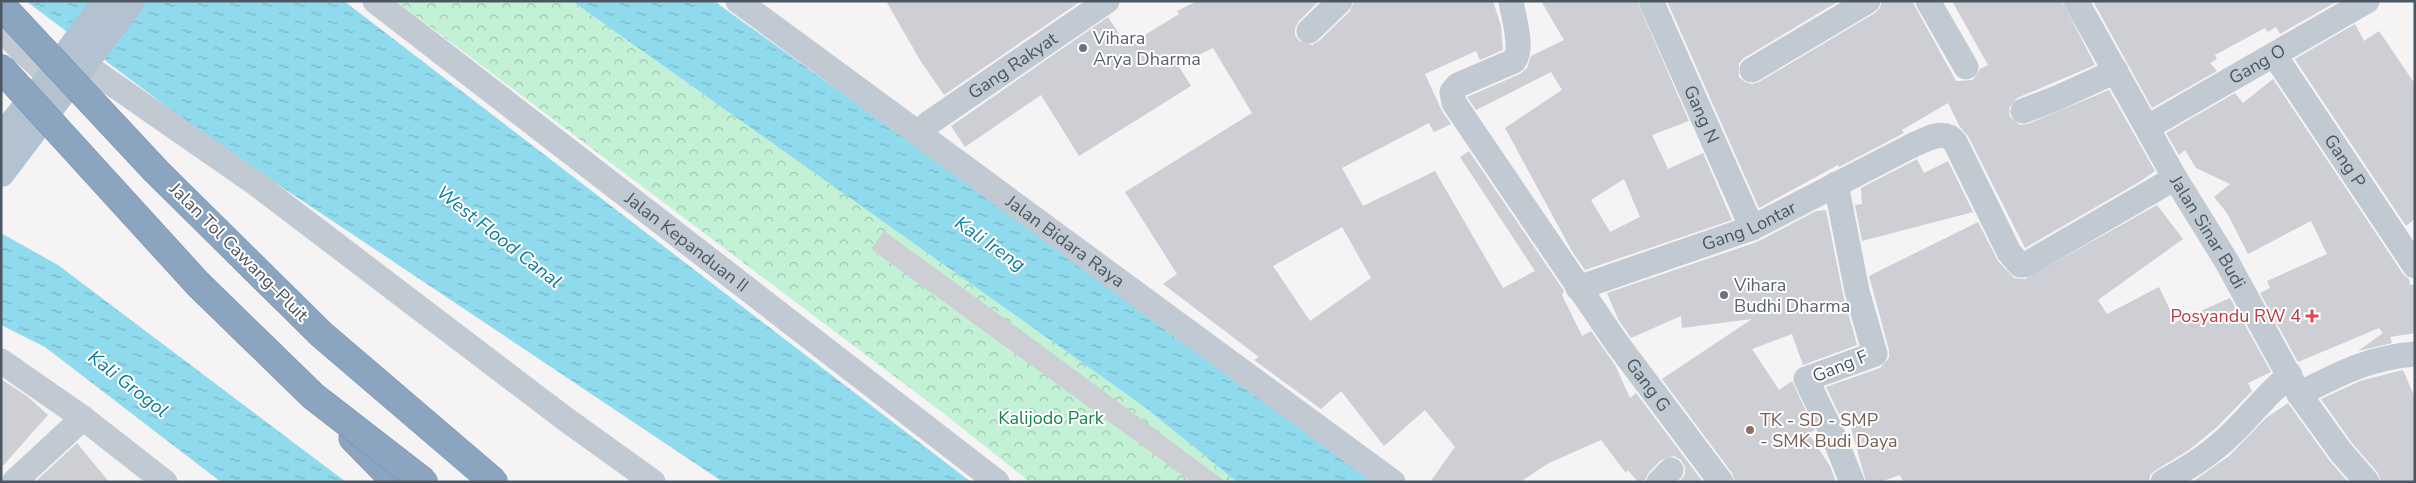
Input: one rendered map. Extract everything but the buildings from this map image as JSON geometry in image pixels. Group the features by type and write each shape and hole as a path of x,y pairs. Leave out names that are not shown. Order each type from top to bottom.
{"highway":[{"name":"Jalan Tol Cawang–Pluit","path":"1,4 120,133 315,327 494,482"},
{"path":"1,68 198,284 313,396 396,482"},
{"path":"313,396 424,482"}],"main road":[{"path":"84,54 106,1"},
{"path":"1,138 52,91 131,1"},
{"path":"1,173 52,91"}],"street":[{"name":"Jalan Kepanduan II","path":"375,1 997,482"},
{"name":"Jalan Bidara Raya","path":"738,1 919,132 1176,324 1393,482"},
{"name":"Gang Rakyat","path":"919,132 929,123 1107,1"},
{"path":"1309,31 1340,1"},
{"path":"1511,1 1518,43 1517,58 1458,85 1454,89 1452,98 1578,288"},
{"path":"1752,70 1868,1"},
{"path":"1928,1 1966,68"},
{"name":"Jalan Sinar Budi","path":"2076,1 2175,178 2227,262 2295,385 2342,452 2367,482"},
{"name":"Gang O","path":"2148,127 2275,56 2367,1"},
{"name":"Gang N","path":"1657,3 1752,228"},
{"path":"1,28 52,91"},
{"path":"1,53 52,91"},
{"path":"84,54 564,418 652,482"},
{"name":"Gang P","path":"2275,56 2415,266"},
{"path":"2023,111 2116,71"},
{"name":"Gang Lontar","path":"1578,288 1752,228 1915,144 1935,136 1946,135 1952,137 2009,252 2017,263 2022,266 2175,178"},
{"name":"Gang F","path":"1836,184 1857,291 1875,354 1806,379 1834,437 1852,482"},
{"name":"Gang G","path":"1578,288 1721,482"},
{"path":"2164,482 2192,466 2214,449 2275,386 2295,385 2373,360 2415,354"},
{"path":"1,361 82,418 152,478"},
{"path":"14,482 82,418"}],"green space":[{"name":"Kalijodo Park","path":"396,1 572,1 1146,408 1237,482 1030,482 947,416"}],"water":[{"name":"West Flood Canal","path":"26,1 344,1 971,482 723,482 207,137"},
{"name":"Kali Ireng","path":"572,1 714,1 1385,482 1237,482 1146,408"},
{"name":"Kali Grogol","path":"1,233 58,265 346,482 221,482 45,347 1,325"}],"place":[{"name":"Vihara Arya Dharma","path":"1083,48"},
{"name":"Vihara Budhi Dharma","path":"1724,295"},
{"name":"Posyandu RW 4","path":"2312,316"},
{"name":"TK - SD - SMP - SMK Budi Daya","path":"1750,430"}]}
